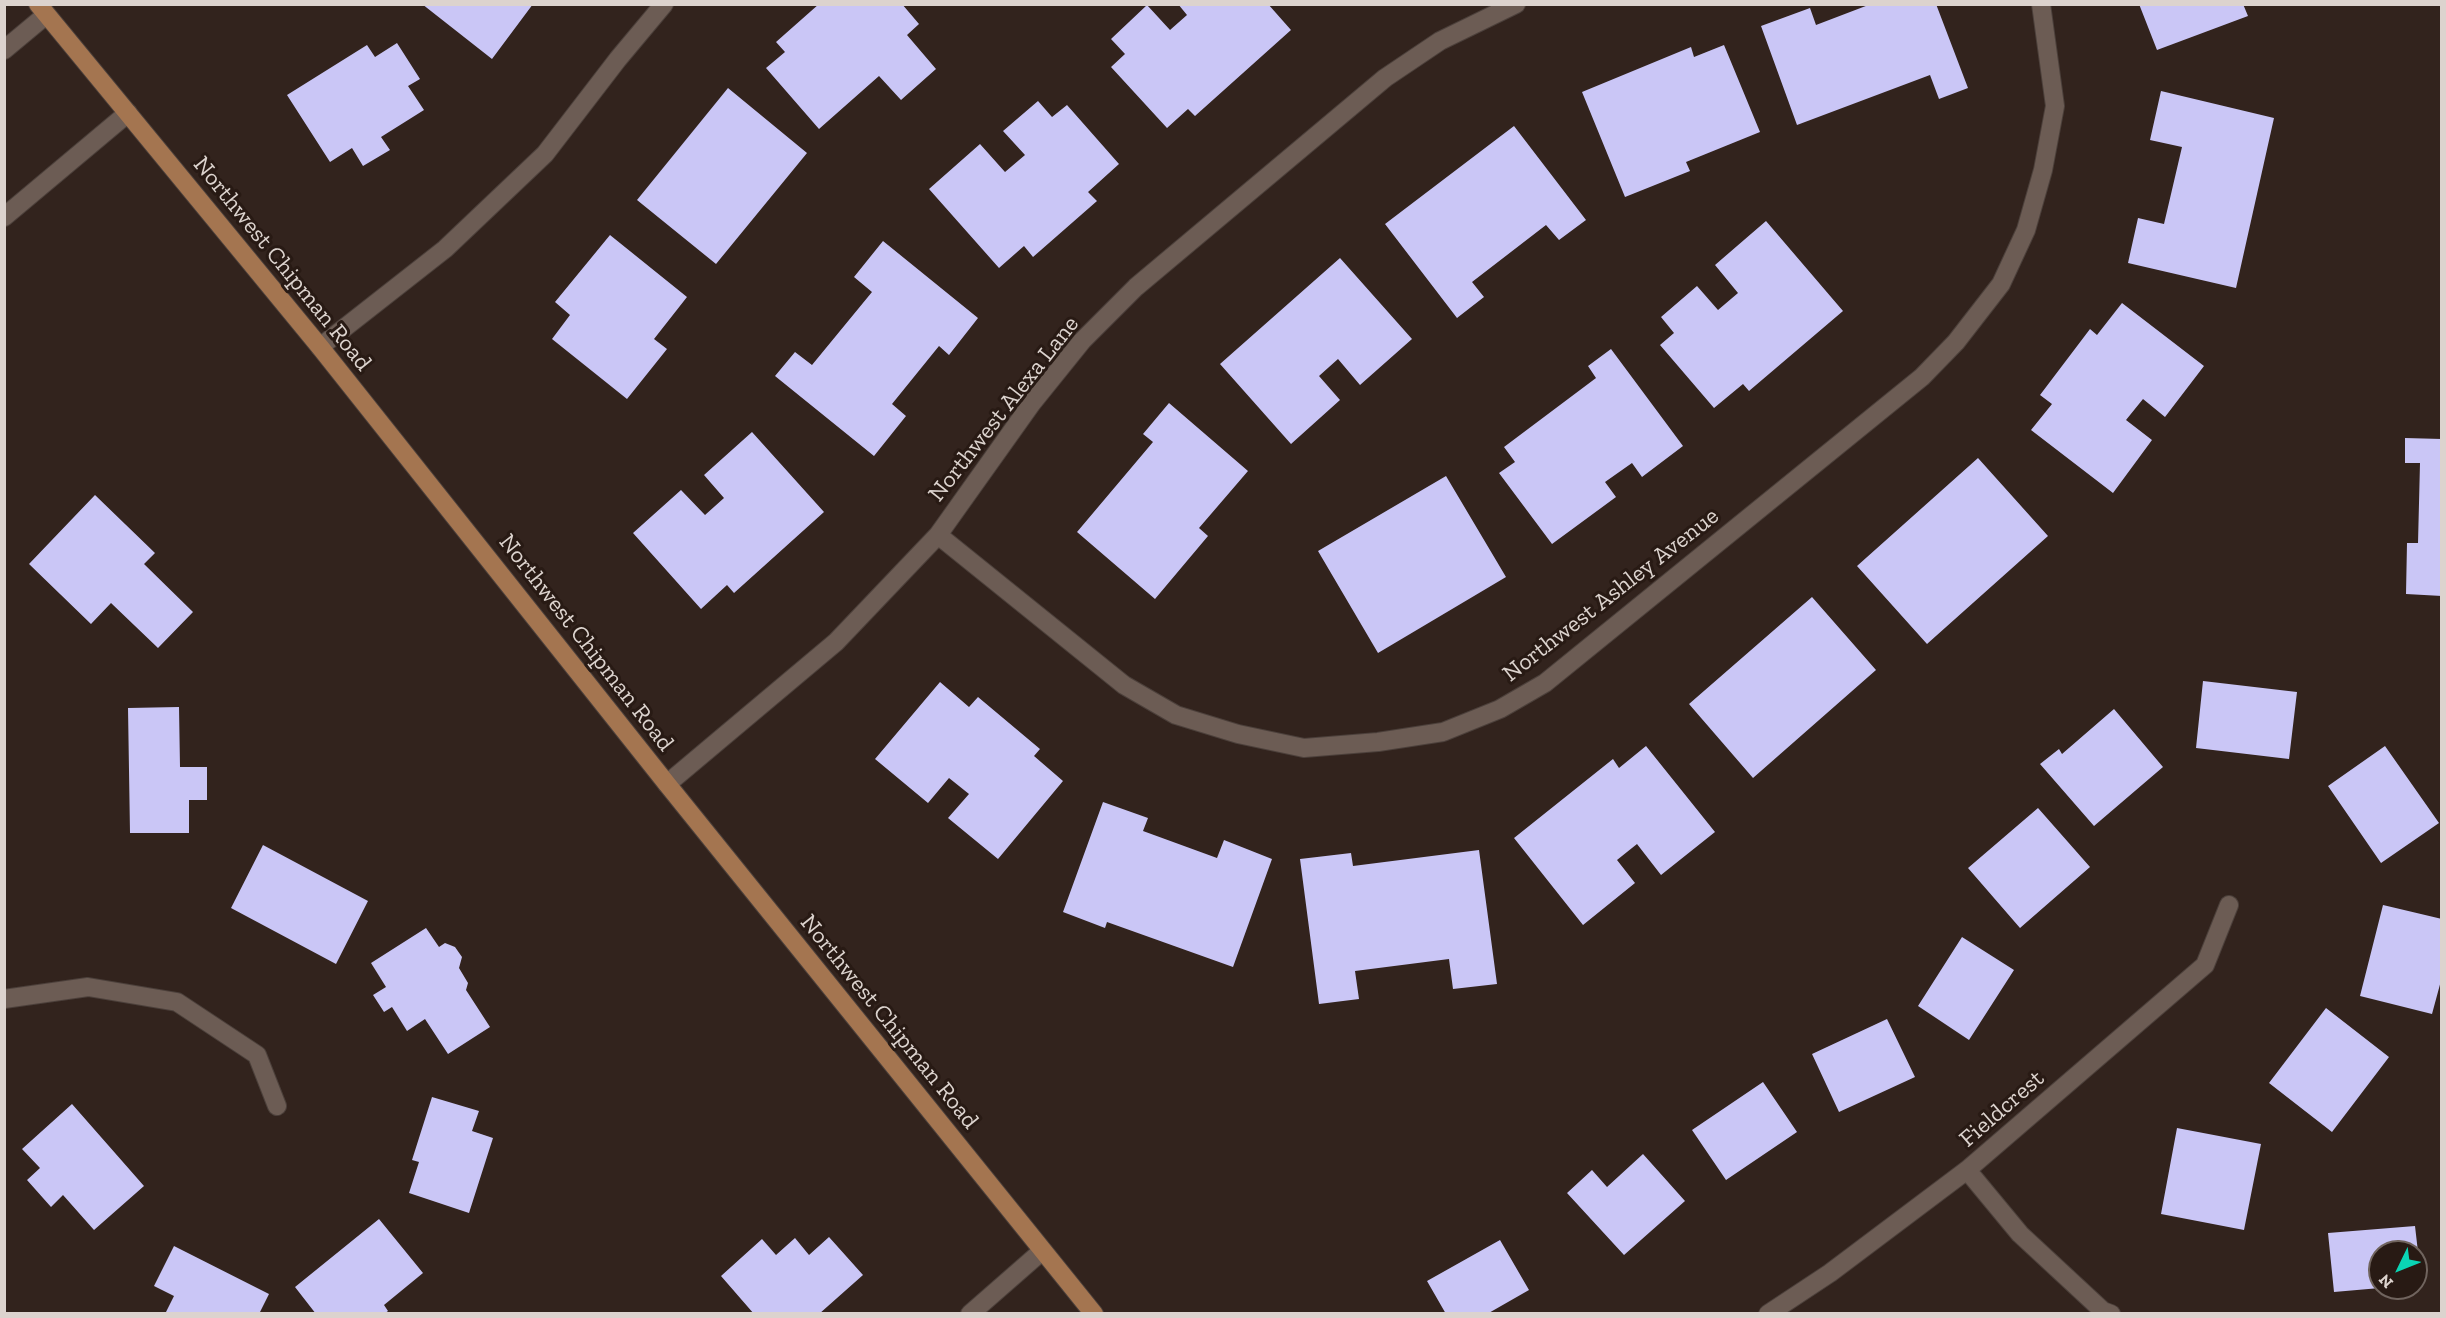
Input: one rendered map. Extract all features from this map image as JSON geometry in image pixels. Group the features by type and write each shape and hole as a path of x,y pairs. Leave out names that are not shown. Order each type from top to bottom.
{"main road":[{"name":"Northwest Chipman Road","path":"42,10 320,347 667,784 1094,1314"}],"street":[{"path":"320,347 446,249 544,154 664,4"},
{"name":"Northwest Alexa Lane","path":"667,784 836,642 938,535 1053,376 1082,341 1136,287 1385,78 1440,41 1516,4"},
{"name":"Northwest Ashley Avenue","path":"938,535 1124,685 1176,715 1238,734 1304,748 1378,742 1443,732 1500,709 1545,683 1922,377 1956,342 2001,284 2026,230 2043,170 2055,106 2041,4"},
{"path":"4,50 42,10"},
{"path":"4,217 128,113"},
{"name":"Fieldcrest","path":"1768,1314 1830,1273 1967,1170 2205,965 2229,905"},
{"path":"4,999 88,987 177,1002 256,1055 277,1106"},
{"path":"1967,1170 2020,1234 2103,1311 2111,1314"},
{"path":"970,1314 1042,1251"}],"building":[{"path":"422,4 533,4 492,59"},
{"path":"819,4 902,4 919,24 907,35 936,69 901,100 879,76 819,129 766,68 785,52 776,42"},
{"path":"1178,4 1268,4 1291,30 1195,116 1188,109 1167,128 1111,67 1125,54 1111,39 1147,5 1170,30 1187,15"},
{"path":"1871,4 1936,4 1968,88 1939,99 1930,75 1797,125 1761,26 1810,8 1816,25"},
{"path":"2139,4 2243,4 2248,16 2157,50"},
{"path":"397,43 420,79 408,86 424,110 381,137 390,150 363,166 352,148 330,162 287,95 367,45 375,57"},
{"path":"1724,45 1760,132 1686,162 1690,171 1625,197 1582,92 1691,47 1694,57"},
{"path":"728,88 807,153 716,264 637,200"},
{"path":"2161,91 2274,118 2236,288 2128,263 2138,218 2164,224 2182,147 2150,140"},
{"path":"1038,101 1052,117 1067,105 1119,164 1088,192 1097,201 1033,257 1024,246 999,268 929,189 980,144 1005,172 1025,155 1003,131"},
{"path":"1514,126 1586,220 1559,240 1546,225 1472,282 1484,297 1457,318 1385,224"},
{"path":"1766,221 1843,311 1749,391 1743,384 1714,408 1660,345 1674,333 1661,317 1697,286 1718,310 1738,293 1715,265"},
{"path":"610,235 687,297 654,339 667,349 627,399 552,339 570,315 555,302"},
{"path":"883,241 978,318 949,355 939,346 892,404 906,416 874,456 775,376 795,352 812,365 872,292 854,277"},
{"path":"1340,258 1412,339 1360,385 1338,359 1319,376 1340,400 1291,444 1220,364"},
{"path":"2122,303 2204,366 2165,417 2143,399 2126,420 2152,440 2113,493 2031,430 2052,404 2040,395 2090,329 2097,335"},
{"path":"1611,349 1683,446 1642,477 1632,463 1605,482 1616,497 1552,544 1499,473 1515,462 1504,447 1596,378 1588,366"},
{"path":"1169,403 1248,471 1199,528 1208,536 1155,599 1077,532 1153,442 1143,434"},
{"path":"752,432 824,512 734,593 727,585 701,609 633,533 681,490 705,515 724,498 704,475"},
{"path":"2405,438 2442,439 2442,596 2406,594 2407,543 2418,543 2420,463 2405,463"},
{"path":"1978,458 2048,536 1927,644 1857,566"},
{"path":"1446,476 1506,577 1378,653 1318,551"},
{"path":"95,495 155,553 144,564 193,612 158,648 111,603 91,624 29,564"},
{"path":"1812,597 1876,670 1753,778 1689,704"},
{"path":"2203,681 2297,692 2289,759 2196,748"},
{"path":"940,682 969,707 978,697 1040,749 1034,756 1063,781 998,859 948,818 969,794 949,778 928,803 875,759"},
{"path":"179,707 180,767 207,767 207,800 189,800 189,833 130,833 128,708"},
{"path":"2114,709 2163,767 2094,826 2040,764 2059,749 2062,754"},
{"path":"1646,746 1715,832 1661,875 1637,844 1617,860 1635,883 1583,925 1514,838 1613,759 1619,768"},
{"path":"2385,746 2439,823 2381,863 2328,786"},
{"path":"1103,802 1148,818 1143,831 1217,858 1224,840 1272,859 1233,967 1107,922 1105,928 1063,912"},
{"path":"2038,808 2090,867 2020,928 1968,868"},
{"path":"263,845 368,901 336,964 231,908"},
{"path":"1479,850 1497,984 1453,989 1449,959 1355,971 1359,999 1319,1004 1300,859 1351,853 1353,866"},
{"path":"2383,905 2442,919 2442,977 2432,1014 2360,996"},
{"path":"426,928 439,947 445,943 455,947 462,957 459,968 468,983 466,990 490,1027 448,1054 425,1019 407,1031 392,1007 384,1012 373,995 386,987 371,963"},
{"path":"1962,937 2014,970 1969,1040 1918,1006"},
{"path":"2326,1008 2389,1057 2332,1132 2269,1083"},
{"path":"1887,1019 1915,1077 1839,1112 1812,1054"},
{"path":"1763,1082 1797,1132 1726,1180 1692,1130"},
{"path":"432,1097 479,1111 472,1131 493,1138 469,1213 409,1193 419,1162 412,1160"},
{"path":"72,1104 144,1186 94,1230 63,1195 51,1207 27,1180 40,1168 22,1149"},
{"path":"2177,1128 2261,1144 2244,1230 2161,1214"},
{"path":"1643,1154 1685,1201 1624,1255 1567,1193 1592,1170 1607,1187"},
{"path":"379,1219 423,1273 384,1305 388,1311 384,1314 316,1314 295,1287"},
{"path":"2415,1226 2417,1240 2368,1240 2368,1289 2334,1292 2328,1233"},
{"path":"829,1237 863,1275 819,1314 754,1314 721,1276 762,1239 776,1255 795,1238 809,1255"},
{"path":"1500,1240 1529,1290 1487,1314 1446,1314 1427,1281"},
{"path":"174,1246 269,1294 259,1314 165,1314 174,1296 154,1286"}]}
